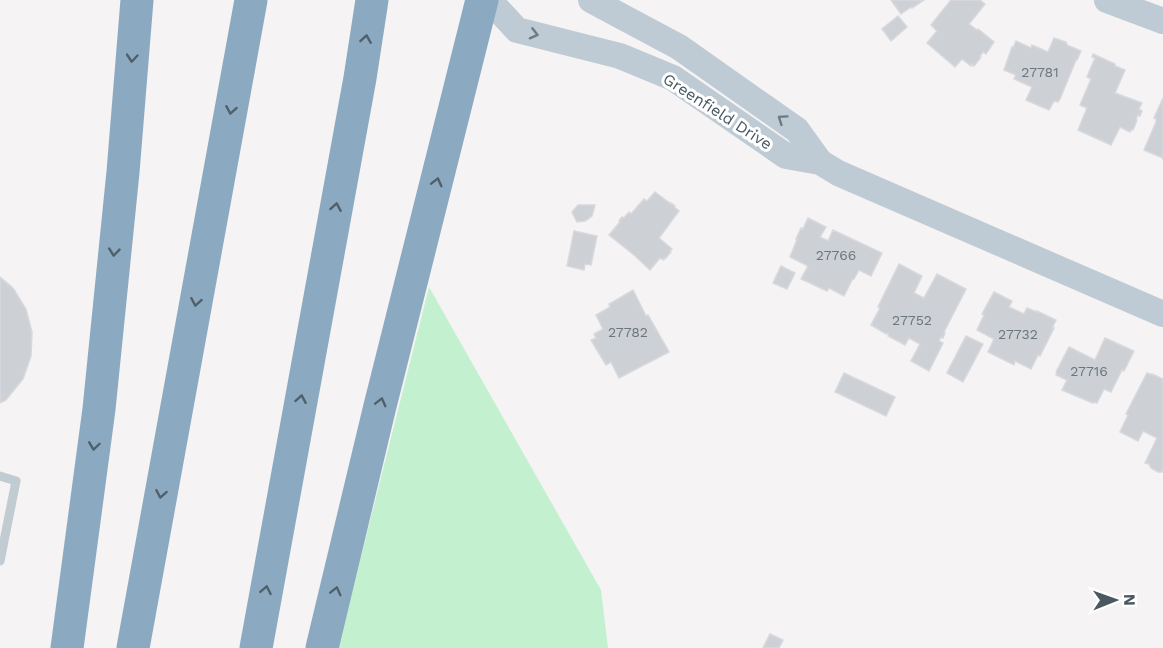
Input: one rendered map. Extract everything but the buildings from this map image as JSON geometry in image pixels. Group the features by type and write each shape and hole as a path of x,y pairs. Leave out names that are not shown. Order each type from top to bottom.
{"highway":[{"path":"67,648 99,409 123,172 137,0"},
{"path":"133,648 251,0"},
{"path":"256,648 360,78 372,0"},
{"path":"322,648 482,0"}],"street":[{"name":"Greenfield Drive","path":"489,0 517,30 620,56 673,78 786,156 820,162 838,173 1163,314"},
{"name":"Greenfield Drive","path":"591,0 679,47 796,130 820,162"},
{"path":"1107,0 1163,21"},
{"path":"634,62 644,28"}],"lane":[{"path":"0,476 16,481 0,561"}],"green space":[{"path":"429,287 601,590 608,648 338,648"}]}
